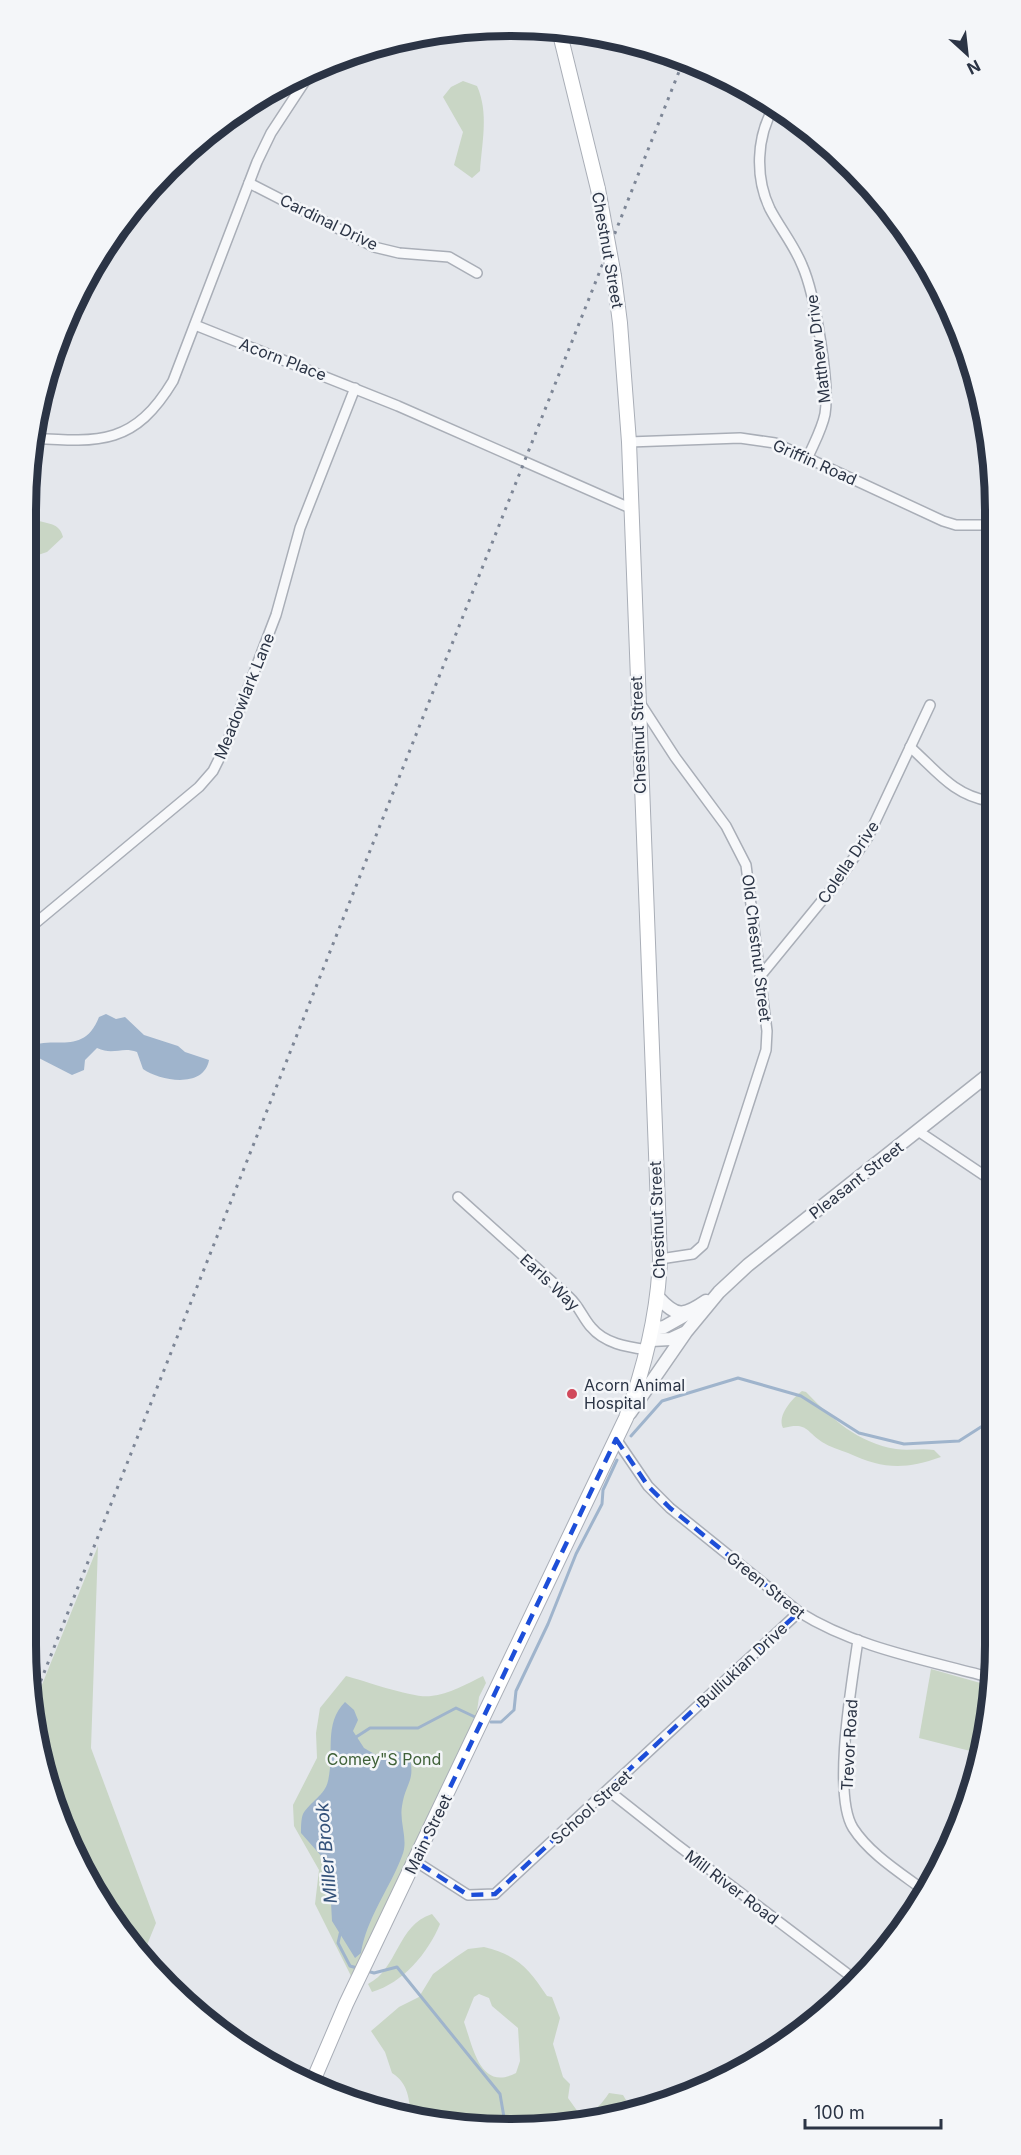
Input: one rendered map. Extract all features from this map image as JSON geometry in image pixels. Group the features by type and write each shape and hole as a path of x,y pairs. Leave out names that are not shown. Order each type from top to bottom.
{"main road":[{"name":"Chestnut Street","path":"561,39 598,189 614,276 629,442 636,698 660,1259 658,1297 650,1340 626,1418 616,1439"},
{"name":"Main Street","path":"315,2077 362,1972 616,1439"}],"street":[{"path":"42,438 95,441 135,427 164,396 173,381 249,183 271,133 303,84"},
{"name":"Matthew Drive","path":"771,114 761,142 761,180 771,210 794,247 810,284 825,400 822,423 808,457"},
{"name":"Cardinal Drive","path":"249,183 374,247 399,253 449,257 477,273"},
{"name":"Acorn Place","path":"195,325 355,388 630,507"},
{"name":"Meadowlark Lane","path":"36,923 198,787 219,761 273,624 296,538 355,388"},
{"name":"Griffin Road","path":"629,442 751,438 775,443 943,521 957,525 985,525"},
{"name":"Old Chestnut Street","path":"636,698 738,847 746,865 762,974 767,1031 766,1050 703,1245 693,1254 660,1259"},
{"name":"Colella Drive","path":"762,974 838,881 868,837 930,705"},
{"path":"910,747 958,791 969,797 985,800"},
{"name":"Pleasant Street","path":"626,1418 686,1332 719,1292 748,1265 985,1077"},
{"path":"918,1131 948,1148 985,1175"},
{"name":"Earls Way","path":"458,1197 579,1306 591,1328 601,1336 628,1347 650,1340"},
{"name":"Pleasant Street","path":"650,1340 719,1292"},
{"path":"658,1297 672,1312 692,1311"},
{"path":"650,1340 671,1339 686,1332"},
{"name":"Green Street","path":"616,1439 648,1486 670,1508 799,1612 820,1625 858,1640 984,1676"},
{"name":"Bulliukian Drive","path":"686,1719 758,1647 799,1612"},
{"name":"Trevor Road","path":"858,1640 844,1773 850,1820 864,1842 918,1886"},
{"name":"School Street","path":"415,1861 468,1895 495,1894 686,1719"},
{"name":"Mill River Road","path":"609,1791 850,1976"}],"highlighted area":[{"path":"616,1439 648,1486 670,1508 799,1612 495,1894 468,1895 415,1861"}],"green space":[{"path":"463,81 477,86 484,117 480,171 472,178 454,165 463,132 443,97 451,87"},
{"path":"36,522 57,527 63,537 47,552 36,556"},
{"path":"802,1391 806,1392 846,1428 870,1441 896,1449 934,1450 941,1457 905,1466 883,1465 828,1445 801,1427 783,1428 784,1413"},
{"path":"98,1546 91,1748 156,1923 146,1947 116,1908 100,1882 72,1826 52,1767 39,1693"},
{"path":"931,1669 983,1684 973,1752 919,1738"},
{"name":"Comey\"S Pond","path":"346,1676 424,1696 451,1691 483,1676 486,1683 479,1697 477,1711 480,1712 352,1978 315,1904 319,1870 294,1826 293,1805 317,1758 316,1733 320,1708"},
{"path":"432,1914 440,1924 429,1946 404,1974 394,1982 372,1992 368,1984 386,1968 411,1927"},
{"path":"484,1947 506,1954 522,1964 547,1996 552,1997 560,2018 553,2044 563,2077 570,2084 568,2098 578,2112 588,2112 596,2108 609,2093 623,2095 626,2100 623,2105 603,2110 572,2115 510,2119 449,2115 410,2108 405,2087 392,2073 385,2052 371,2031 399,2007 419,1997 433,1974 468,1949","holes":["479,1994 489,1998 492,2006 518,2028 520,2061 516,2073 504,2077 494,2077 480,2064 464,2022 474,1997"]}],"water":[{"path":"106,1014 116,1019 125,1017 144,1035 178,1046 185,1052 209,1060 199,1075 180,1080 160,1077 143,1069 137,1052 131,1050 108,1051 97,1048 85,1060 84,1070 72,1075 36,1057 36,1044 75,1041 92,1030 99,1017"},
{"path":"345,1702 354,1710 358,1720 353,1731 364,1748 376,1755 391,1750 409,1754 411,1763 410,1781 402,1806 404,1850 373,1916 361,1953 355,1958 332,1921 330,1884 324,1872 323,1858 301,1833 303,1814 321,1794 328,1781 332,1729 338,1711"}],"waterway":[{"name":"Miller Brook","path":"631,1436 662,1401 738,1378 801,1396 859,1433 904,1444 959,1441 985,1424"},
{"name":"Miller Brook","path":"491,1722 501,1722 514,1710 516,1691 548,1624 576,1554 602,1504 603,1490 617,1460"},
{"name":"Miller Brook","path":"353,1739 370,1728 418,1728 456,1708 475,1717"},
{"name":"Miller Brook","path":"341,1930 338,1943 350,1966 357,1968"},
{"name":"Miller Brook","path":"367,1971 374,1973 397,1967 500,2094 504,2119"}],"railway":[{"path":"38,1688 681,68"}],"place":[{"name":"Acorn Animal Hospital","path":"572,1394"}]}
